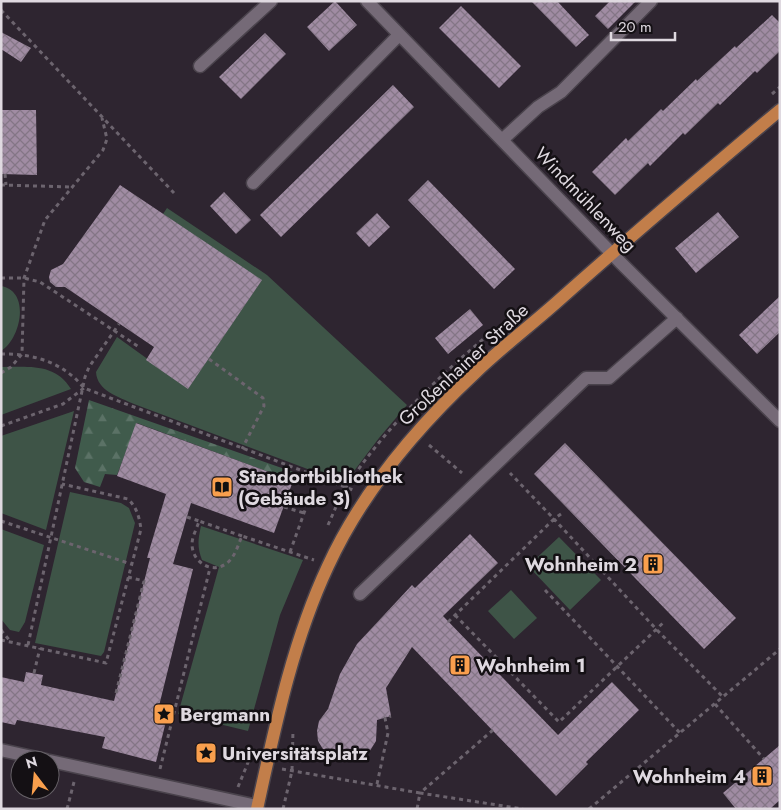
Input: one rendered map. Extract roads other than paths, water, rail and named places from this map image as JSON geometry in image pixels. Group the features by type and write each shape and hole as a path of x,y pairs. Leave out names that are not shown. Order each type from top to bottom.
{"main road":[{"name":"Großenhainer Straße","path":"257,808 280,706 311,606 329,564 367,495 402,448 475,372 780,110"}],"street":[{"path":"200,66 271,1"},
{"name":"Windmühlenweg","path":"366,1 676,318 780,421"},
{"path":"502,140 538,107 560,92 652,1"},
{"path":"253,183 399,36"},
{"path":"360,594 586,378 609,378 676,318"},
{"path":"60,763 257,808"}],"place":[{"name":"Standortbibliothek (Gebäude 3)","path":"222,487"},
{"name":"Wohnheim 2","path":"653,564"},
{"name":"Wohnheim 1","path":"460,665"},
{"name":"Bergmann","path":"164,714"},
{"name":"Universitätsplatz","path":"206,753"},
{"name":"Wohnheim 4","path":"762,776"}]}
